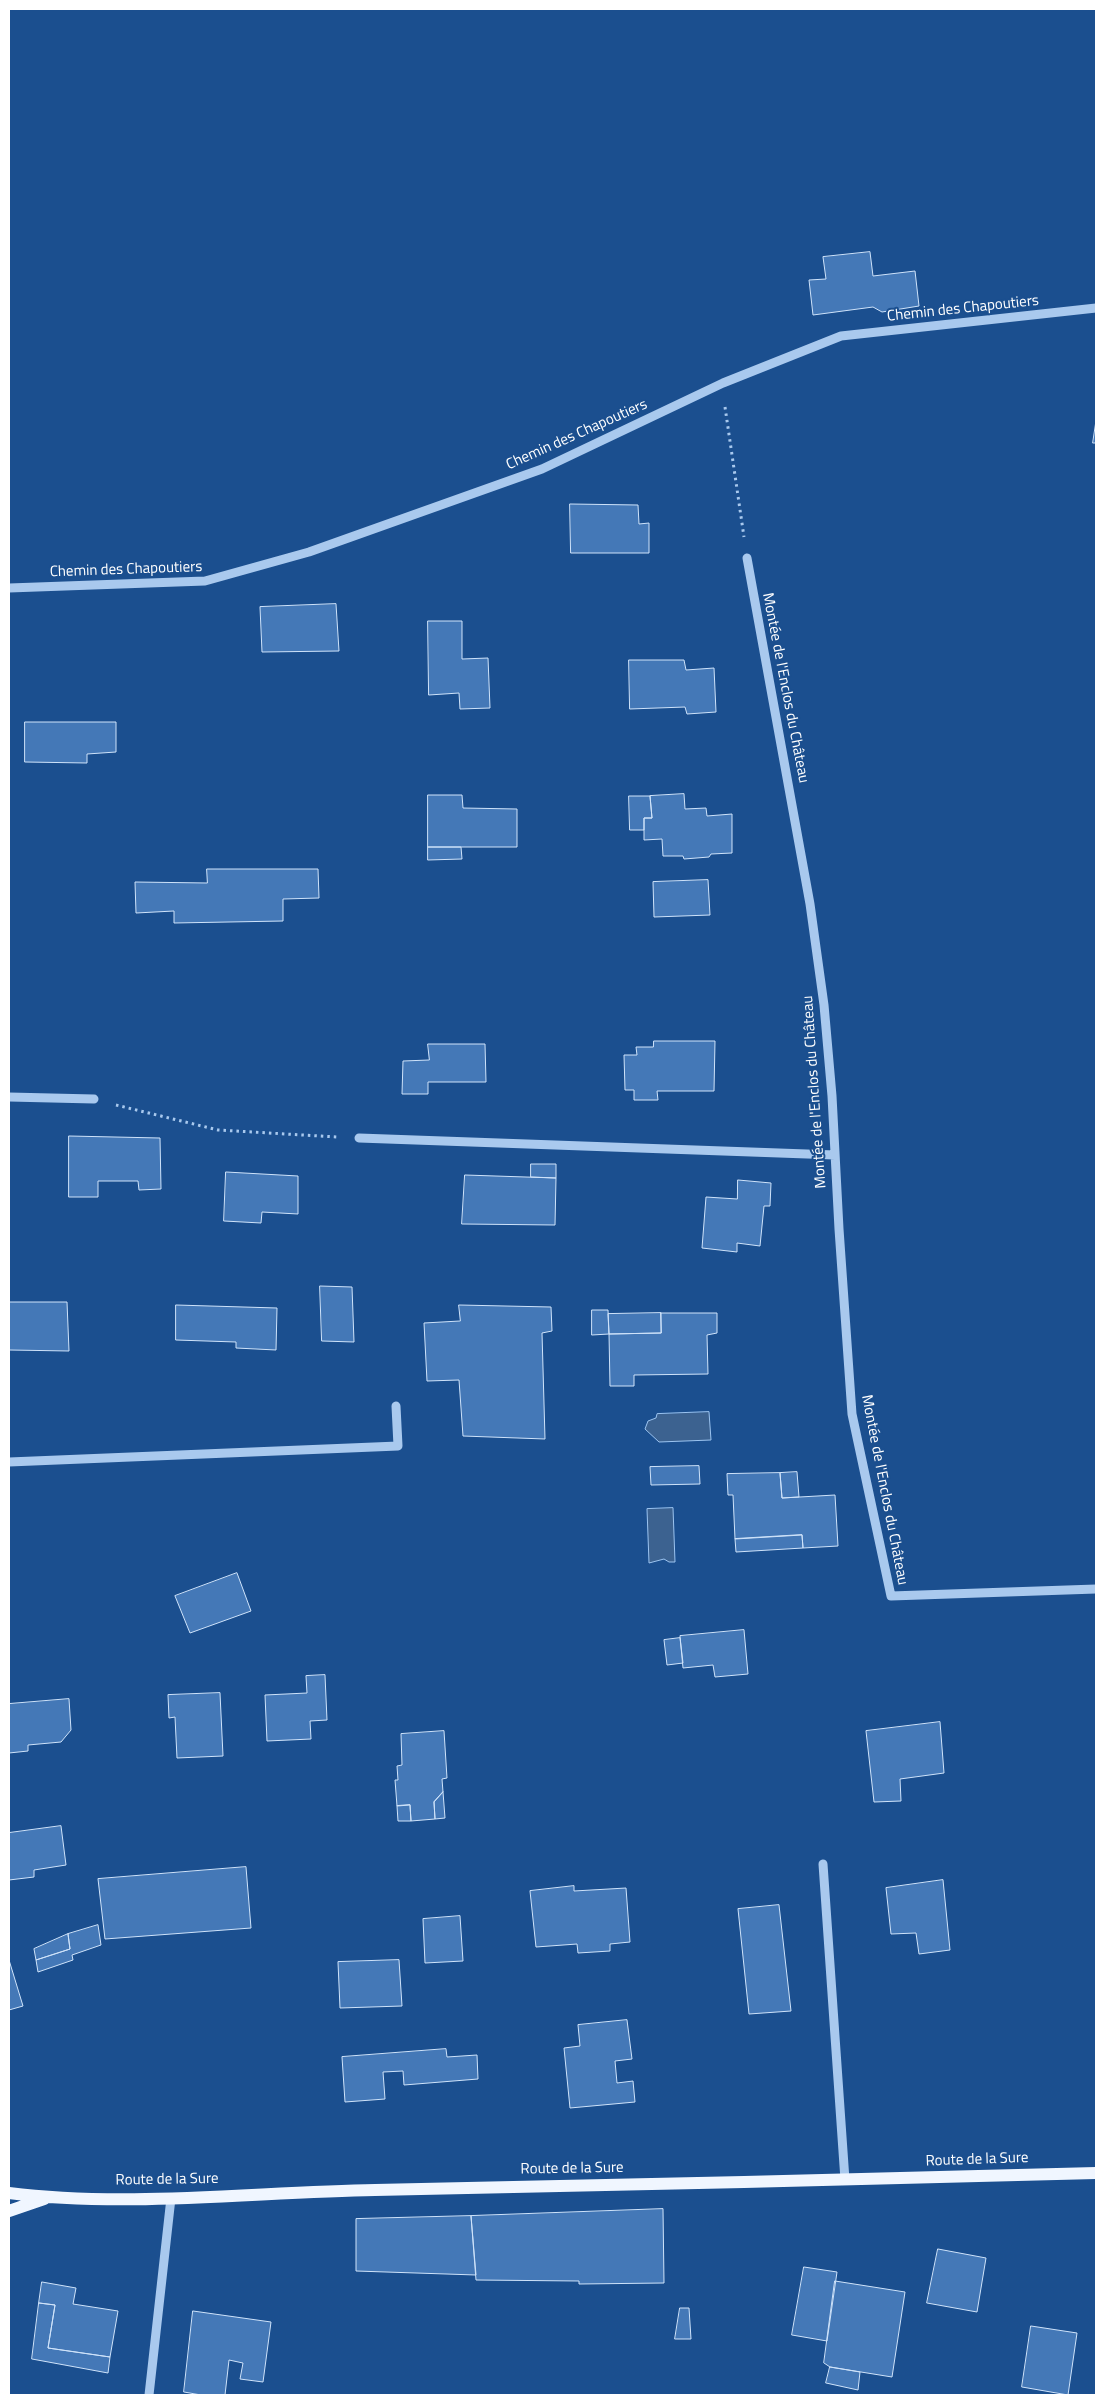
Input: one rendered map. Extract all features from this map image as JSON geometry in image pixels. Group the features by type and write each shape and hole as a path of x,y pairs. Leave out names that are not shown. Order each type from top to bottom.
{"main road":[{"name":"Route de la Sure","path":"9,2193 48,2198 171,2198 322,2191 1096,2173"},
{"name":"Route de la Sure","path":"9,2211 48,2198"}],"street":[{"name":"Chemin des Chapoutiers","path":"9,588 205,581 309,552 542,468 723,384 841,336 1096,308"},
{"name":"Montée de l'Enclos du Château","path":"747,558 810,904 824,1005 832,1096 834,1154 852,1414 891,1596 1096,1589"},
{"path":"9,1097 94,1099"},
{"path":"359,1138 834,1154"},
{"path":"9,1462 398,1446 396,1406"},
{"path":"823,1864 845,2180"},
{"path":"149,2395 171,2198"}],"path":[{"path":"723,384 747,558"},
{"path":"94,1099 218,1130 359,1138"}],"water":[{"path":"709,1412 711,1440 659,1442 645,1429 648,1421 656,1418 657,1414"},
{"path":"673,1508 675,1562 669,1562 664,1559 649,1563 647,1509"}],"building":[{"path":"870,252 873,276 915,271 919,306 882,312 873,307 813,315 809,280 826,279 823,257"},
{"path":"1096,421 1096,443 1093,443"},
{"path":"570,504 638,505 639,524 649,523 649,553 571,553"},
{"path":"336,604 339,651 262,652 260,607"},
{"path":"428,621 462,621 462,659 488,658 490,708 460,709 459,693 429,695"},
{"path":"629,660 684,660 686,670 714,668 716,712 687,714 685,707 630,709"},
{"path":"25,722 116,722 116,752 87,754 87,763 25,762"},
{"path":"684,794 685,809 706,808 707,816 732,814 732,853 711,854 709,857 684,859 683,856 663,856 662,839 644,840 644,818 652,818 650,796"},
{"path":"428,795 462,795 463,808 517,809 517,847 428,847"},
{"path":"629,796 650,796 652,818 644,818 644,830 630,830"},
{"path":"428,847 461,847 462,859 428,860"},
{"path":"207,869 318,869 319,898 283,899 283,921 174,923 174,911 136,913 135,882 207,883"},
{"path":"708,880 710,915 654,917 653,882"},
{"path":"654,1041 715,1041 714,1091 657,1091 658,1100 634,1100 634,1090 625,1090 624,1055 637,1055 636,1047 653,1047"},
{"path":"428,1044 485,1044 486,1082 428,1082 428,1094 402,1094 403,1061 429,1060"},
{"path":"69,1136 160,1138 161,1189 139,1190 138,1181 98,1181 98,1197 69,1197"},
{"path":"531,1164 556,1164 556,1178 531,1177"},
{"path":"226,1172 298,1176 298,1214 262,1212 261,1223 224,1221"},
{"path":"465,1175 556,1178 555,1225 462,1224"},
{"path":"738,1180 771,1183 770,1206 764,1206 760,1246 737,1243 737,1252 702,1248 706,1197 737,1199"},
{"path":"320,1286 352,1287 354,1342 322,1341"},
{"path":"9,1302 67,1302 69,1351 9,1350"},
{"path":"176,1305 277,1308 276,1350 236,1348 236,1342 176,1340"},
{"path":"459,1305 551,1307 552,1331 542,1333 545,1439 463,1436 459,1380 427,1381 424,1323 460,1321"},
{"path":"592,1310 608,1310 609,1334 592,1335"},
{"path":"661,1313 717,1313 717,1333 707,1335 708,1374 634,1375 634,1386 610,1386 609,1334 661,1333"},
{"path":"661,1313 661,1333 609,1334 608,1314"},
{"path":"699,1466 700,1484 651,1485 650,1467"},
{"path":"797,1472 799,1497 782,1498 780,1473"},
{"path":"780,1473 782,1498 835,1495 838,1546 803,1548 802,1535 735,1539 733,1495 728,1495 727,1474"},
{"path":"802,1535 803,1548 736,1552 735,1539"},
{"path":"237,1573 251,1611 190,1633 175,1596"},
{"path":"744,1630 748,1674 715,1677 713,1665 683,1668 680,1636"},
{"path":"680,1638 683,1663 667,1665 664,1640"},
{"path":"325,1675 327,1720 310,1721 311,1739 267,1741 265,1695 307,1693 306,1676"},
{"path":"220,1693 223,1756 177,1758 175,1717 169,1718 168,1695"},
{"path":"69,1699 71,1730 61,1742 28,1745 28,1751 9,1753 9,1704"},
{"path":"940,1722 944,1773 900,1779 901,1801 874,1802 866,1731"},
{"path":"444,1731 447,1778 442,1779 443,1792 434,1802 435,1819 411,1821 410,1805 397,1806 395,1780 398,1780 397,1766 402,1765 401,1734"},
{"path":"443,1792 445,1818 435,1819 434,1802"},
{"path":"410,1805 411,1821 398,1821 397,1806"},
{"path":"61,1826 66,1865 34,1870 34,1877 9,1880 9,1833"},
{"path":"246,1867 251,1928 105,1939 98,1879"},
{"path":"943,1880 950,1950 919,1954 916,1933 891,1934 886,1888"},
{"path":"574,1886 574,1891 626,1888 630,1942 610,1944 610,1951 578,1953 577,1944 536,1947 530,1891"},
{"path":"779,1905 791,2011 749,2014 738,1909"},
{"path":"460,1916 463,1961 425,1963 423,1919"},
{"path":"98,1925 101,1945 72,1955 73,1960 38,1972 36,1960 70,1949 68,1934"},
{"path":"68,1934 70,1949 36,1960 34,1949"},
{"path":"9,1960 23,2006 9,2010"},
{"path":"399,1960 402,2006 340,2008 338,1962"},
{"path":"627,2020 632,2059 615,2061 617,2083 633,2081 635,2102 570,2108 564,2048 580,2046 578,2025"},
{"path":"446,2049 447,2057 477,2055 478,2079 404,2085 403,2071 383,2072 385,2099 345,2102 342,2057"},
{"path":"663,2209 664,2283 579,2284 579,2281 476,2280 471,2216"},
{"path":"471,2216 476,2275 356,2271 356,2219"},
{"path":"938,2249 986,2258 977,2312 927,2303"},
{"path":"804,2267 837,2272 827,2341 792,2335"},
{"path":"835,2281 905,2292 892,2377 830,2367 824,2363"},
{"path":"42,2282 76,2288 73,2304 118,2311 110,2357 48,2348 55,2305 39,2303"},
{"path":"39,2303 55,2305 48,2348 110,2357 108,2373 32,2359"},
{"path":"680,2308 689,2308 691,2339 675,2339"},
{"path":"193,2311 271,2322 263,2382 240,2379 243,2363 229,2360 225,2395 201,2395 184,2392"},
{"path":"1031,2326 1077,2333 1068,2395 1022,2387"},
{"path":"830,2367 860,2372 858,2390 826,2383"}]}
